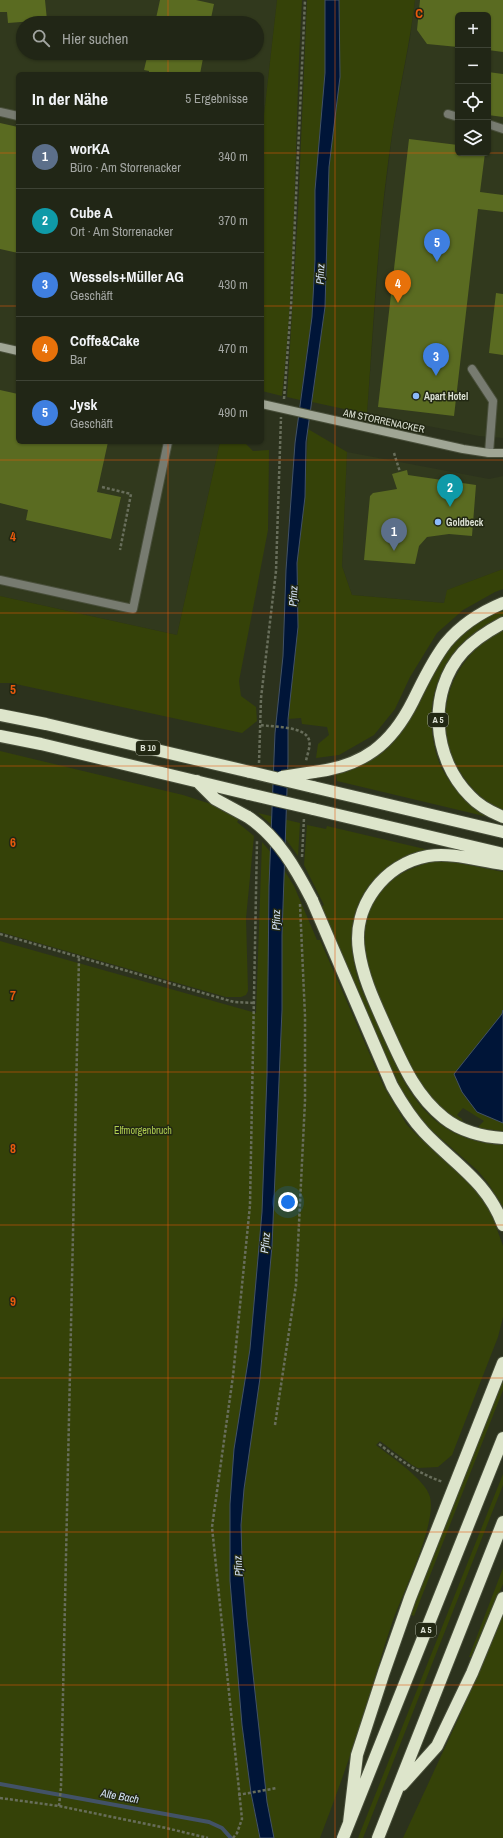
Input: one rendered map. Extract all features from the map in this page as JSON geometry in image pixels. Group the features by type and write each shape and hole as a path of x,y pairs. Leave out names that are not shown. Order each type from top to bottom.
{"highway":[{"path":"275,778 310,770 328,770 358,761 380,746 406,715 431,667 447,643 467,623 480,614 503,603"},
{"name":"A 5","path":"503,623 476,640 456,661 443,688 438,712 438,730 443,751 453,775 460,786 471,798 489,811 503,817"},
{"name":"B 10","path":"0,715 46,724 503,832"},
{"name":"B 10","path":"0,736 249,794 308,812 503,854"},
{"path":"196,781 215,799 248,817 273,838 284,852 299,875 306,900 392,1086 405,1109 424,1132 483,1188 503,1225"},
{"path":"503,864 440,855 420,858 403,864 383,879 371,893 360,922 358,941 361,963 370,990 398,1054 414,1086 434,1109 454,1125 476,1134 503,1138"},
{"path":"349,1823 357,1755 396,1636 503,1363"},
{"name":"A 5","path":"343,1838 503,1438"},
{"path":"378,1838 503,1522"},
{"path":"397,1791 437,1746 472,1673 503,1598"}],"street":[{"path":"0,347 16,351"},
{"name":"AM STORRENACKER","path":"264,404 463,449 503,452"}],"lane":[{"path":"0,112 16,116"},
{"path":"448,114 455,115"},
{"path":"491,125 503,129"},
{"path":"472,369 493,401 489,452"},
{"path":"0,580 132,609 168,444"}],"path":[{"path":"260,755 261,698 276,571 280,419 286,409 304,0"},
{"path":"394,453 400,472"},
{"path":"102,487 132,494 120,550"},
{"path":"261,725 298,730 307,734 310,740 310,770"},
{"path":"302,860 308,812"},
{"path":"233,1838 242,1819 238,1795 212,1527 233,1376 250,1205 257,838"},
{"path":"276,1425 296,1285 305,1101 305,1016 300,927 306,900"},
{"path":"0,934 234,1002 253,1003"},
{"path":"59,1805 61,1787 79,957"},
{"path":"379,1444 410,1467 428,1477 454,1486"},
{"path":"238,1795 277,1788"},
{"path":"0,1798 59,1805 208,1838"}],"shaded area":[{"path":"0,0 277,0 264,114 264,72 16,72 16,444 220,444 177,635 0,596"},
{"path":"415,0 503,0 503,438 479,436 367,414 381,225 393,128 410,39"},
{"path":"347,452 489,479 503,476 503,569 448,590 444,603 352,595 342,566"}],"green space":[{"path":"277,0 302,0 293,248 287,346 282,396 264,392 264,114"},
{"path":"307,0 325,0 325,73 315,190 315,260 312,317 300,400 287,397 298,212"},
{"path":"339,0 415,0 388,164 377,271 367,414 312,402 325,307 329,167 340,77"},
{"path":"308,429 347,452 342,566 352,595 444,603 447,590 503,569 503,589 463,610 437,633 410,677 395,709 374,735 339,755 316,758 318,744 329,735 327,727 302,724 301,718 288,719 298,627 297,563 305,497"},
{"path":"220,444 246,444 253,451 269,450 268,530 239,681 241,696 256,707 257,721 242,733 11,683 0,683 0,596 177,635"},
{"path":"503,610 503,616 485,626 470,637 457,650 446,665 438,682 433,699 431,719 435,748 439,761 449,781 459,793 488,817 337,781 336,775 376,757 389,747 407,724 433,673 449,648 474,626"},
{"path":"503,630 503,812 478,794 460,772 449,747 445,721 449,695 459,670 477,648"},
{"path":"0,751 183,795 214,805 239,819 237,822 254,836 246,918 248,991 246,995 241,997 226,997 0,932"},
{"path":"258,813 300,823 298,856 283,835"},
{"path":"307,825 326,829 327,826 429,850 404,857 385,869 363,894 357,908 353,924 353,958 361,989 388,1049 409,1090 422,1107 437,1121 455,1133 477,1141 503,1145 503,1207 488,1183 478,1171 429,1128 404,1096 321,907 324,905 304,865"},
{"name":"Elfmorgenbruch","path":"262,842 279,862 294,886 317,940 320,940 384,1087 407,1125 464,1176 488,1204 503,1246 503,1317 498,1337 452,1455 438,1467 418,1468 380,1441 376,1445 407,1469 422,1483 430,1497 431,1509 424,1541 392,1623 354,1744 320,1838 0,1838 0,941 256,1013"},
{"path":"431,862 454,862 503,872 503,1131 477,1128 484,1121 463,1108 457,1115 463,1122 452,1119 441,1110 430,1097 402,1049 376,992 370,975 364,940 365,923 377,896 399,875"},
{"path":"503,1375 503,1390 414,1616 409,1614"},
{"path":"503,1474 503,1485 363,1838 358,1838"},
{"path":"503,1568 503,1584 471,1657 469,1657"},
{"path":"503,1613 503,1838 403,1838 460,1715"}],"water":[{"name":"Pfinz","path":"325,0 339,0 340,77 329,167 325,307 306,442 305,497 297,563 298,627 288,719 282,935 282,1010 272,1246 260,1378 244,1489 241,1525 242,1561 247,1619 267,1802 274,1838 260,1838 251,1793 242,1725 230,1581 230,1504 234,1449 250,1349 262,1212 267,1075 269,886 275,733 283,656 286,570 295,443 312,317 315,260 315,190 325,73"},
{"path":"503,1010 503,1123 477,1112 462,1092 454,1074 502,1014"}],"building":[{"path":"0,0 45,0 47,16 16,16 16,22 8,23 7,12 0,12"},
{"path":"160,0 196,0 214,4 211,16 157,16"},
{"path":"420,0 503,0 503,52 491,50 491,12 455,12 455,47 427,44 417,30"},
{"path":"146,60 203,60 200,72 149,72 144,70"},
{"path":"491,72 503,74 503,117 491,115"},
{"path":"0,123 16,127 16,253 0,249"},
{"path":"409,139 455,145 455,156 485,156 480,192 503,195 503,212 478,209 454,416 378,407"},
{"path":"496,293 503,294 503,355 489,353"},
{"path":"0,390 16,394 16,444 108,444 97,492 121,497 111,539 26,520 28,510 0,503"},
{"path":"407,470 408,475 476,485 472,536 449,534 427,537 419,546 415,564 364,560 370,496 373,493 397,489 392,474"}],"waterway":[{"name":"Alte Bach","path":"0,1784 209,1822 222,1828 231,1838"}],"place":[{"name":"Jysk","path":"437,262"},
{"name":"Coffe&Cake","path":"398,303"},
{"name":"Wessels+Müller AG","path":"436,376"},
{"name":"Apart Hotel","path":"416,396"},
{"name":"Cube A","path":"450,507"},
{"name":"Goldbeck","path":"438,522"},
{"name":"worKA","path":"394,551"}]}
